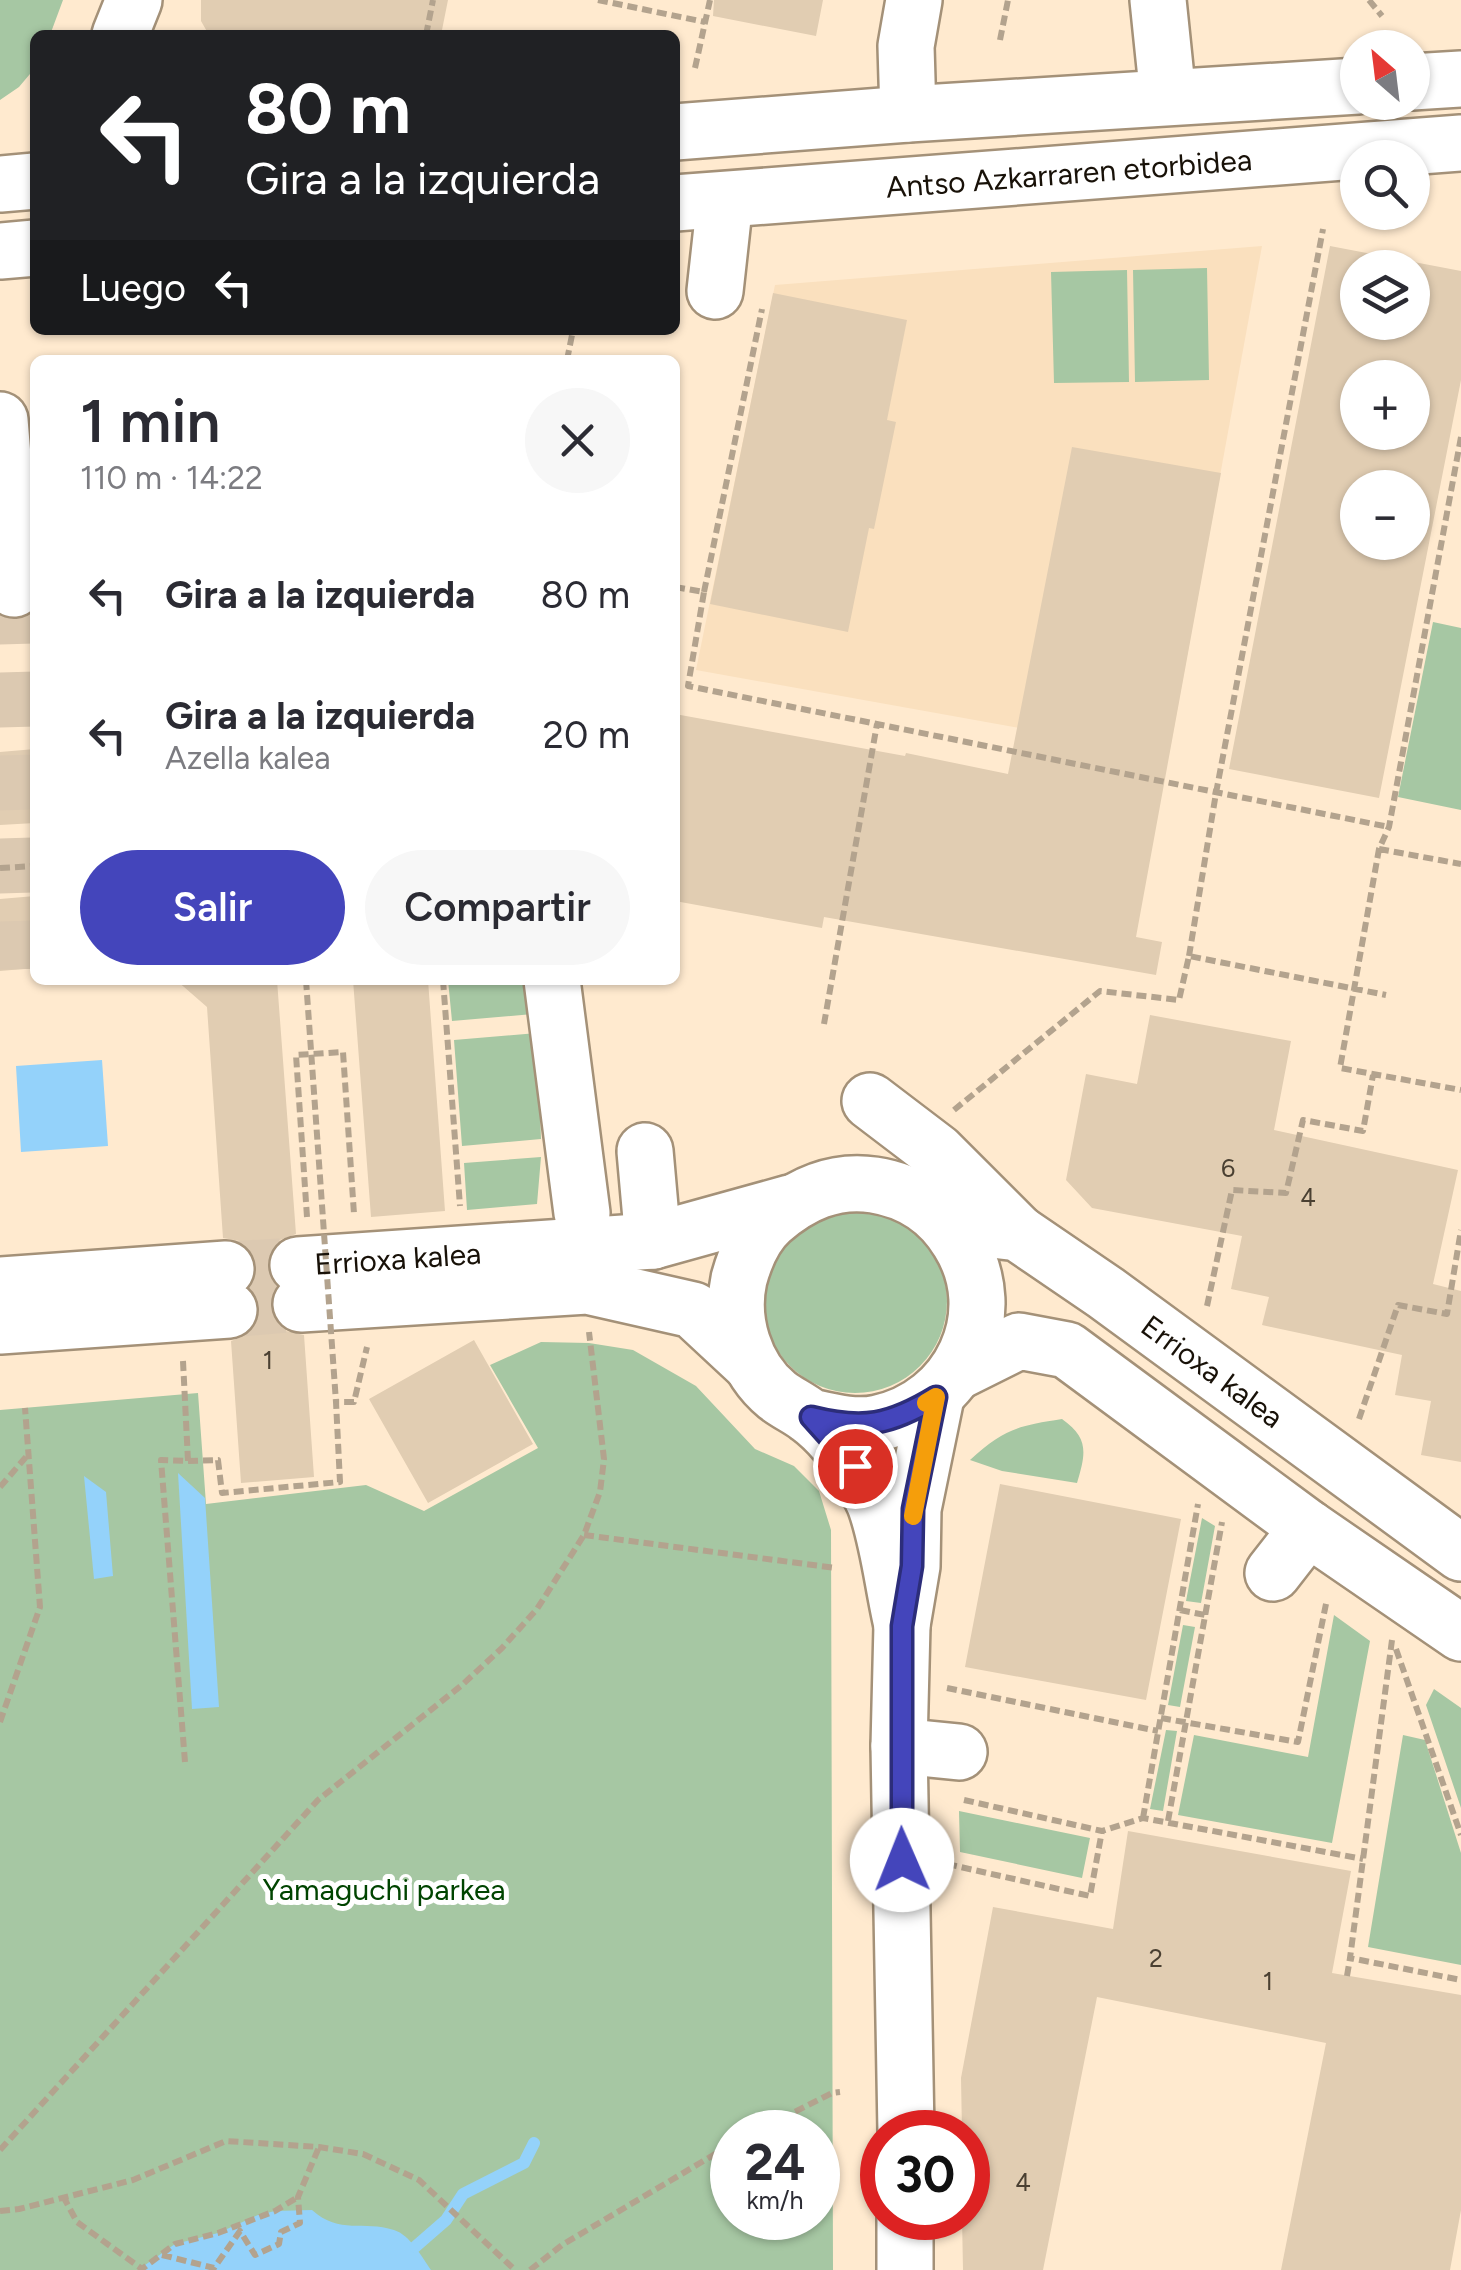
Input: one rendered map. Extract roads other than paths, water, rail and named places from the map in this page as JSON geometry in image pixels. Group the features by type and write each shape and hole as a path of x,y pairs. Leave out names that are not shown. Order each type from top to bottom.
{"street":[{"path":"122,30 134,0"},
{"path":"908,114 906,46 914,0"},
{"path":"1158,0 1168,97"},
{"path":"1430,81 1461,79"},
{"path":"680,132 1340,87"},
{"name":"Antso Azkarraren etorbidea","path":"700,202 1461,143"},
{"path":"0,184 30,181"},
{"path":"700,202 739,298"},
{"path":"0,251 30,248"},
{"path":"0,420 16,588"},
{"path":"553,985 582,1214"},
{"name":"Errioxa kalea","path":"870,1101 937,1152 1018,1232 1461,1554"},
{"path":"645,1151 653,1241"},
{"path":"902,1626 876,1506 855,1466 811,1417 776,1395 750,1363 738,1329 736,1293 745,1258 764,1226 790,1203 822,1188 857,1182 892,1188 923,1202 950,1225 970,1258 978,1296 974,1336 947,1384 913,1509 912,1566 902,1626 899,1746 906,2110"},
{"name":"Errioxa kalea","path":"750,1363 693,1310 587,1286 300,1284 653,1241 790,1203"},
{"path":"950,1225 1018,1232"},
{"path":"0,1285 227,1290 0,1326"},
{"path":"811,1417 843,1425 876,1424 908,1414 947,1384 1019,1340 1067,1350 1308,1528 1461,1633"},
{"path":"1273,1574 1308,1528"},
{"path":"899,1746 961,1776"},
{"path":"905,2240 905,2270"}],"water":[{"path":"102,1060 108,1146 21,1152 16,1066"},
{"path":"178,1473 205,1498 219,1707 192,1709"},
{"path":"84,1476 106,1492 113,1576 94,1579"},
{"path":"312,2210 342,2225 383,2227 400,2233 431,2270 138,2270 175,2244 218,2233 258,2215"}],"waterway":[{"path":"415,2247 446,2220 463,2194 524,2163 534,2143"}],"tunnel":[{"path":"14,589 25,969"},
{"path":"226,1269 298,1265"},
{"path":"229,1310 301,1304"}],"park label":[{"name":"Yamaguchi parkea","path":"384,1889"}]}
